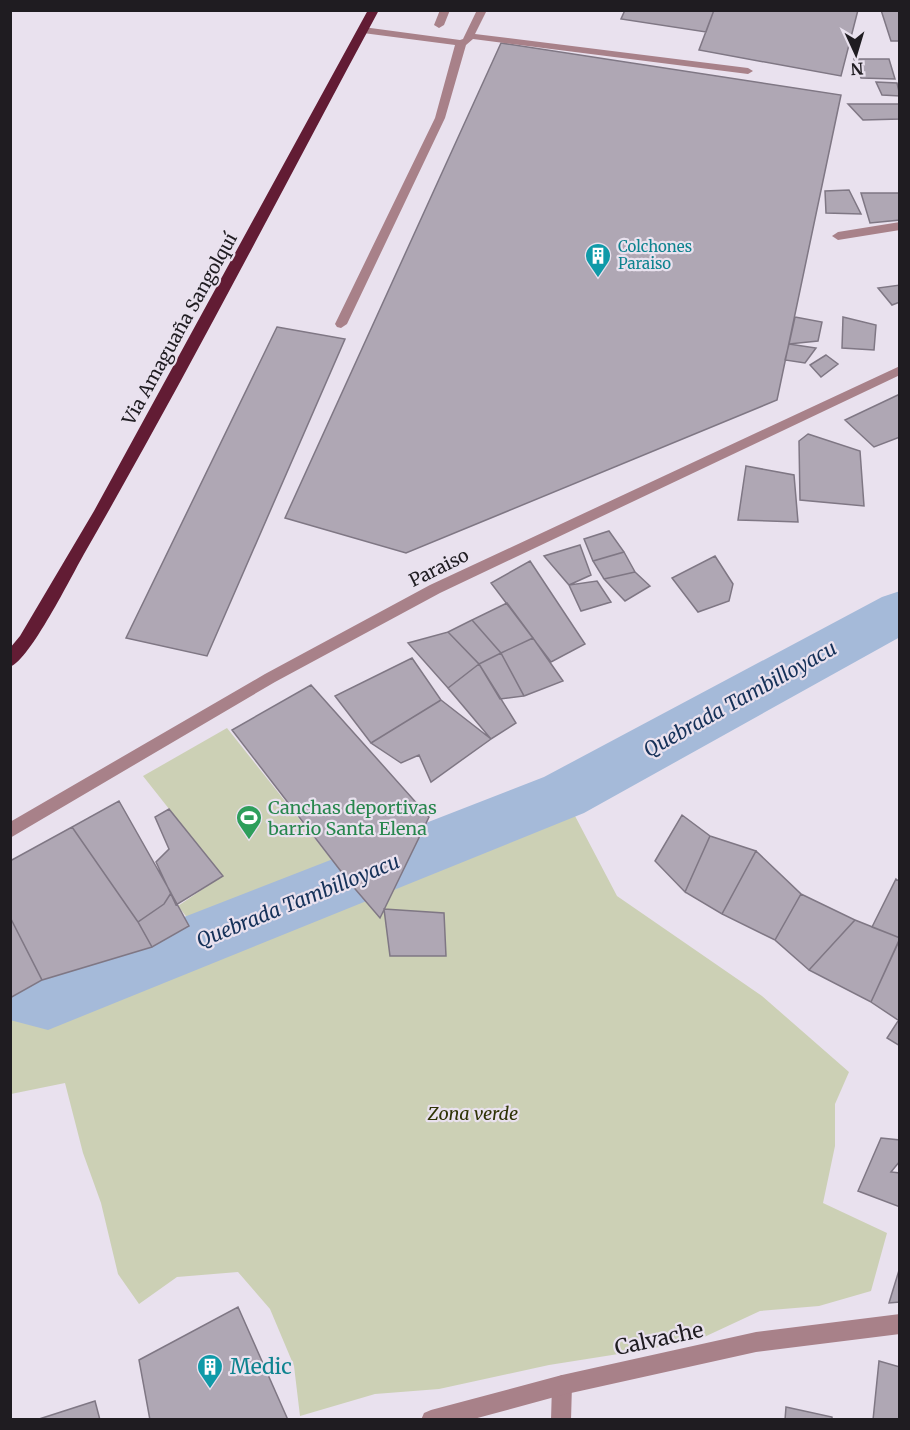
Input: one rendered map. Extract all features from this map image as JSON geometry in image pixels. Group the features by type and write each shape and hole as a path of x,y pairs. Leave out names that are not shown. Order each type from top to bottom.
{"highway":[{"name":"Via Amaguaña Sangolquí","path":"10,660 26,641 99,515 374,10"}],"street":[{"path":"439,25 445,10"},
{"path":"341,324 440,118 465,40 482,10"},
{"path":"363,30 748,71"},
{"path":"838,236 900,226"},
{"name":"Paraiso","path":"10,831 270,678 435,589 900,370"},
{"name":"Calvache","path":"431,1419 562,1385 756,1342 900,1324"},
{"path":"561,1419 562,1385"}],"green space":[{"name":"Zona verde","path":"227,728 350,883 564,795 617,896 762,996 849,1072 835,1104 835,1146 823,1203 887,1233 871,1291 819,1306 760,1311 702,1338 549,1365 439,1389 375,1394 300,1416 294,1366 270,1309 238,1272 177,1277 139,1304 118,1274 101,1203 83,1153 65,1083 11,1094 10,1021 203,938 178,906 222,876 143,776"}],"building":[{"path":"625,10 714,10 706,32 621,19"},
{"path":"714,10 858,10 841,76 699,50"},
{"path":"881,10 900,10 900,41 891,41"},
{"name":"Colchones Paraiso","path":"501,43 841,95 777,400 406,553 285,518"},
{"path":"854,59 889,59 895,79 861,78"},
{"path":"876,82 897,83 900,96 882,95"},
{"path":"848,104 900,104 900,119 863,120"},
{"path":"849,190 861,214 826,213 825,191"},
{"path":"861,193 900,193 900,220 870,223"},
{"path":"900,285 900,302 892,305 878,288"},
{"path":"795,317 822,322 818,341 789,344"},
{"path":"843,317 876,325 874,350 842,348"},
{"path":"277,327 345,339 207,656 126,638"},
{"path":"789,344 816,348 805,363 785,360"},
{"path":"826,355 838,364 821,377 810,365"},
{"path":"900,394 900,437 874,447 845,420"},
{"path":"808,434 860,451 864,506 800,500 799,441"},
{"path":"746,466 794,475 798,522 738,520"},
{"path":"609,531 624,552 593,561 584,539"},
{"path":"580,545 591,575 569,585 544,556"},
{"path":"624,552 635,572 604,579 593,561"},
{"path":"715,556 733,584 729,601 698,612 672,578"},
{"path":"530,561 585,644 551,662 491,583"},
{"path":"635,572 650,586 625,601 604,579"},
{"path":"597,581 611,602 581,611 569,585"},
{"path":"507,603 533,638 501,653 472,620"},
{"path":"472,620 501,653 479,664 448,632"},
{"path":"448,632 479,664 448,688 408,643"},
{"path":"533,638 563,681 524,696 501,653"},
{"path":"501,653 524,696 500,699 479,664"},
{"path":"412,658 441,700 371,743 335,696"},
{"path":"479,664 516,723 491,739 448,688"},
{"path":"311,685 429,817 380,918 350,883 232,730"},
{"path":"441,700 491,739 431,782 419,755 401,763 371,743"},
{"path":"119,801 171,893 164,904 138,922 72,827"},
{"path":"169,809 223,876 176,905 156,862 169,849 155,817"},
{"path":"682,815 710,836 685,892 655,861"},
{"path":"72,827 138,922 152,947 42,980 10,917 10,861"},
{"path":"710,836 756,851 722,914 685,892"},
{"path":"756,851 801,894 775,940 722,914"},
{"path":"896,879 900,882 900,938 872,927"},
{"path":"171,893 189,926 152,947 138,922 164,904"},
{"path":"801,894 855,920 809,970 775,940"},
{"path":"384,909 444,913 446,956 390,956"},
{"path":"10,917 42,980 10,998"},
{"path":"855,920 900,938 871,1002 809,970"},
{"path":"900,939 900,1018 898,1020 871,1002"},
{"path":"900,1018 900,1046 887,1038"},
{"path":"881,1138 900,1140 900,1161 891,1172 900,1173 900,1207 858,1191"},
{"path":"900,1267 900,1302 889,1303"},
{"name":"Medic","path":"238,1307 288,1420 150,1420 139,1360"},
{"path":"879,1361 900,1367 900,1420 873,1420"},
{"path":"95,1401 100,1420 36,1420"},
{"path":"786,1407 832,1417 832,1420 785,1420"}],"waterway":[{"name":"Quebrada Tambilloyacu","path":"10,990 48,1000 564,795 900,612"}],"place":[{"name":"Colchones Paraiso","path":"598,279"},
{"name":"Canchas deportivas barrio Santa Elena","path":"249,841"},
{"name":"Medic","path":"210,1390"}]}
